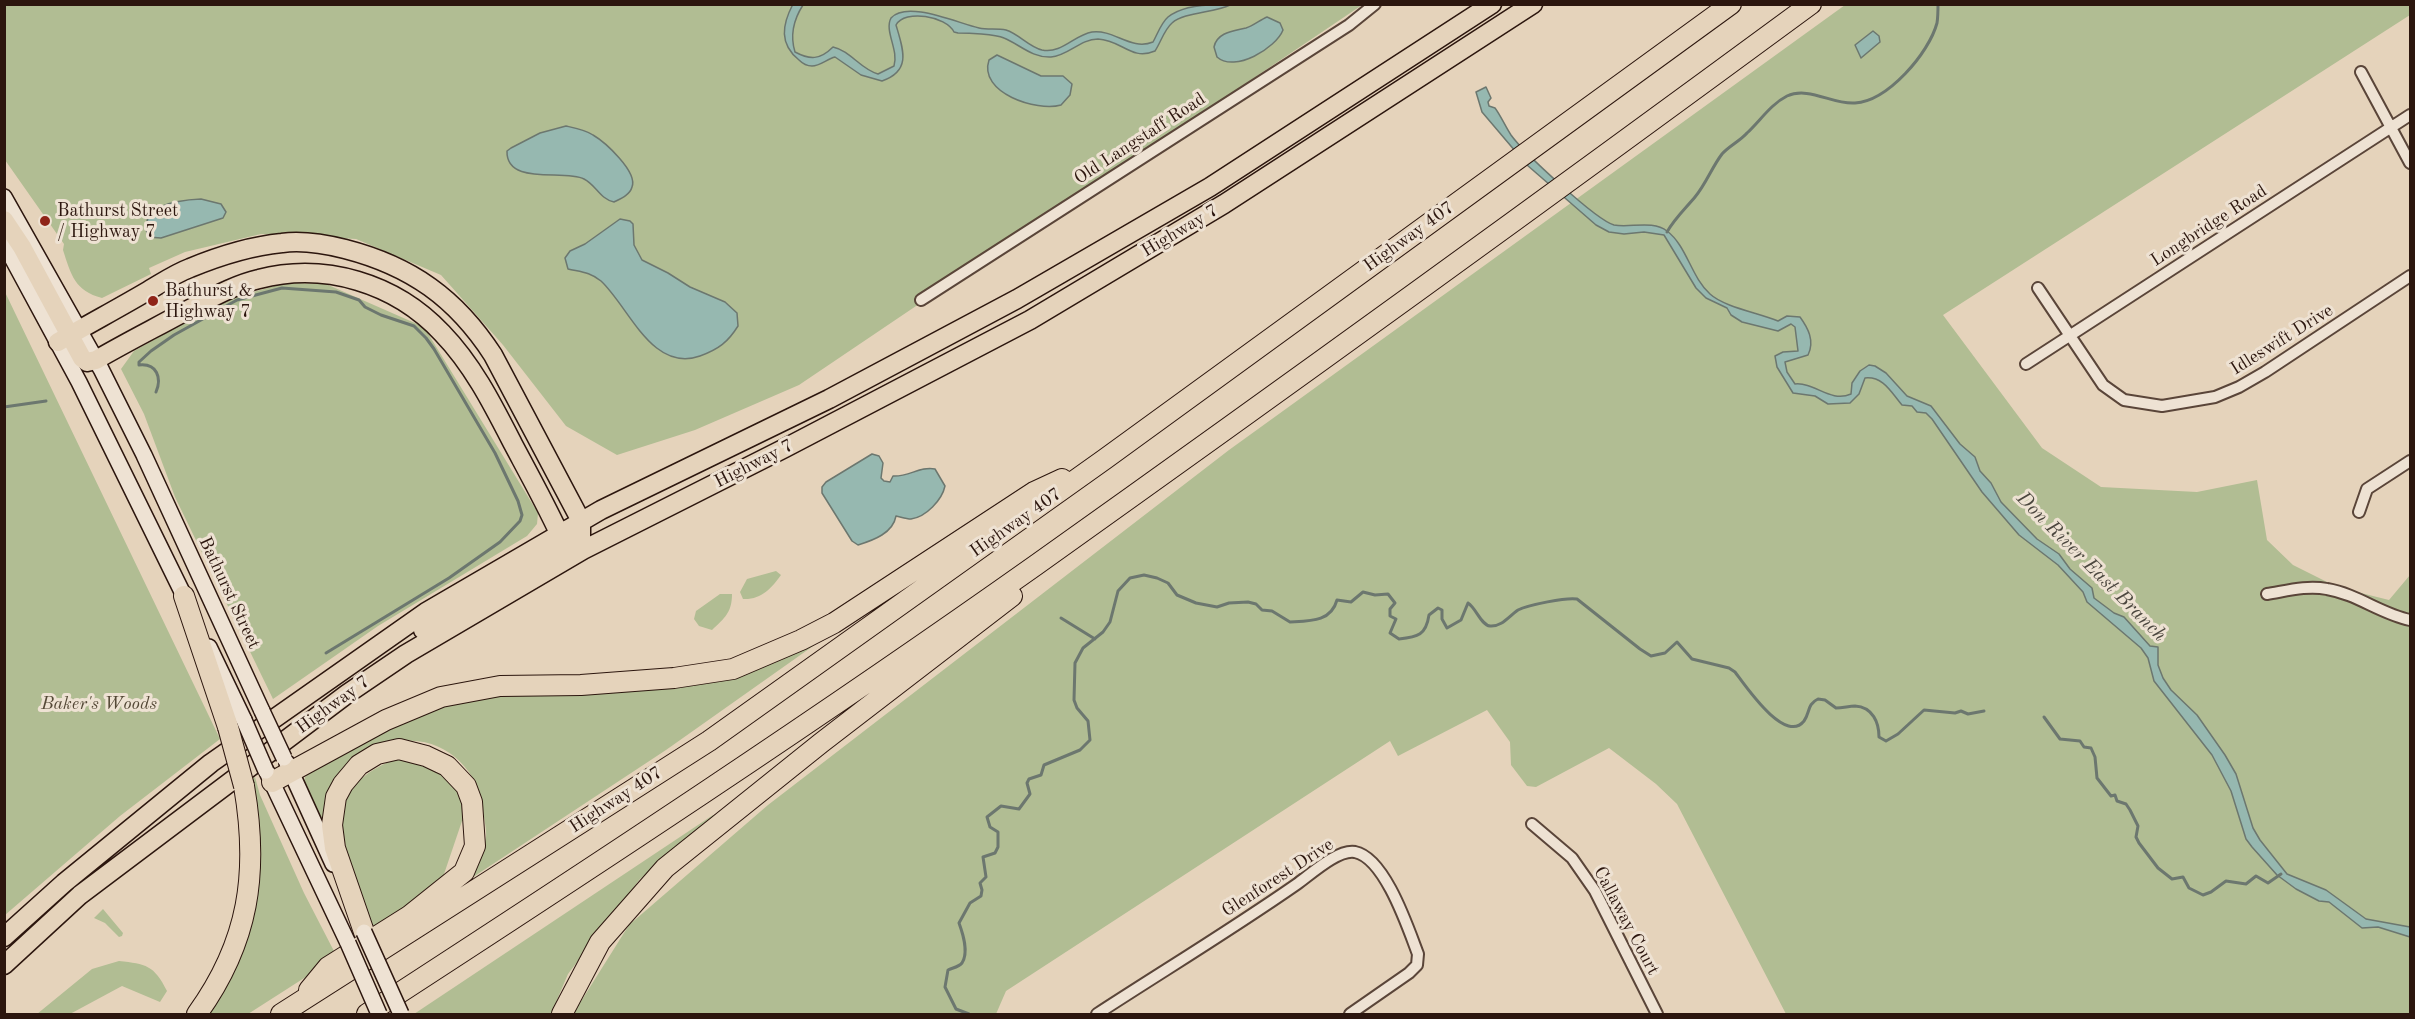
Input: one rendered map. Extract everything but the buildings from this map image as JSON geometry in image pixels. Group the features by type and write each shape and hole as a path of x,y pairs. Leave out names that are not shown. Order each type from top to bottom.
{"highway":[{"name":"Highway 407","path":"281,1014 710,741 1105,459 1731,4"},
{"path":"367,1014 832,706 1096,522 1610,152 1811,4"},
{"path":"269,776 288,765 441,697 500,686 581,685 674,678 733,669 834,623 1034,492 1105,459"},
{"path":"562,1014 600,942 665,868 821,743 1003,604 1096,522"},
{"path":"184,596 236,724 252,861 244,919 230,962 197,1014"},
{"path":"299,1003 328,967 409,916 464,872 475,846 472,802 466,786 447,766 426,756 399,749 377,754 359,765 343,784 336,797 332,825 335,848 356,937"},
{"path":"390,1014 423,978"}],"main road":[{"name":"Highway 7","path":"581,521 829,399 1017,299 1210,187 1492,4"},
{"name":"Highway 7","path":"4,937 64,883 211,763 400,629 571,542 785,448 1030,320 1224,204 1533,4"},
{"path":"4,197 69,335 184,596"},
{"path":"4,220 22,247 69,335 82,358 87,362 96,360 225,291 258,279 294,273 318,273 367,283 394,296 424,315 460,354 488,396 571,542 581,536 581,521 493,355 480,335 457,308 434,288 411,273 370,255 321,244 284,242 235,252 188,268 69,335"},
{"path":"4,243 69,335"},
{"name":"Bathurst Street","path":"96,360 144,455 288,765 356,937 379,1014"},
{"name":"Highway 7","path":"4,965 80,895 347,694 364,672 396,648 486,590 571,542"},
{"name":"Bathurst Street","path":"236,724 269,776 356,937 401,1014"}],"street":[{"name":"Old Langstaff Road","path":"921,300 1349,25 1375,4"},
{"path":"2361,72 2410,163"},
{"name":"Longbridge Road","path":"2026,364 2410,115"},
{"name":"Idleswift Drive","path":"2038,288 2103,385 2122,399 2162,406 2215,397 2265,372 2410,276"},
{"path":"2359,512 2367,489 2410,461"},
{"path":"2267,594 2303,588 2327,589 2343,593 2392,616 2410,620"},
{"name":"Callaway Court","path":"1532,824 1572,858 1595,891 1657,1014"},
{"name":"Glenforest Drive","path":"1097,1014 1283,894 1337,855 1357,852 1382,872 1418,954 1417,965 1409,973 1350,1014"}],"green space":[{"path":"5,5 1362,5 799,385 695,430 617,455 566,426 503,345 441,275 356,239 261,234 185,252 149,268 151,274 102,298 86,291 75,281 63,250 64,244 5,160"},
{"path":"1845,5 2410,5 2410,15 1943,315 2042,448 2101,487 2197,492 2257,480 2267,540 2293,565 2337,587 2389,600 2410,575 2410,1014 1786,1014 1677,804 1656,784 1609,748 1536,787 1527,786 1511,765 1510,742 1487,710 1398,756 1390,741 1006,991 996,1014 573,1014 629,925 768,805 1229,450"},
{"path":"285,283 326,284 424,327 538,513 537,524 527,536 378,626 273,699 175,497 144,414 121,369 134,351 225,300"},
{"name":"Baker's Woods","path":"4,290 220,739 120,816 5,915"},
{"path":"776,571 781,575 770,589 755,598 743,599 740,592 747,579"},
{"path":"720,594 732,594 731,606 727,614 712,630 699,626 694,619 696,611"},
{"path":"840,627 666,750 455,889 481,852 486,832 480,796 475,783 468,771 447,751 434,745 406,741 374,748 327,829 304,782 305,777 314,769 387,727 427,710 475,699 529,693 679,688 754,669"},
{"path":"393,760 415,760 454,779 470,822 462,821 442,880 374,931 346,849 343,816 348,794 358,782 371,771"},
{"path":"255,777 260,795 304,893 337,957 248,1014 206,1014 229,979 240,956 255,907 260,856 255,806 248,782"},
{"path":"713,815 716,817 640,879 568,974 551,1014 414,1014"},
{"path":"103,909 123,933 122,936 119,937 105,923 94,918"},
{"path":"119,961 143,965 158,976 167,991 160,1002 122,986 70,1014 37,1014 92,969"}],"water":[{"path":"793,4 803,5 794,28 795,52 815,57 833,47 845,52 878,74 894,66 895,54 889,29 891,18 898,13 908,11 933,14 979,28 1006,30 1037,48 1049,50 1062,47 1092,32 1145,44 1153,42 1163,22 1174,13 1198,6 1230,5 1177,19 1167,29 1155,51 1133,52 1106,40 1098,39 1085,42 1063,54 1051,57 1032,53 1000,37 954,32 943,22 925,16 908,17 896,25 903,51 901,65 892,77 882,81 861,75 835,57 815,66 801,61 788,47 784,34 786,19"},
{"path":"1267,17 1280,23 1283,30 1264,51 1234,62 1217,57 1214,47 1222,35 1249,27"},
{"path":"1873,31 1879,36 1880,42 1861,58 1855,45"},
{"path":"997,55 1041,76 1063,76 1072,84 1070,95 1061,105 1051,106 1038,106 1012,98 992,82 988,72 989,60"},
{"path":"1486,87 1491,98 1488,102 1489,106 1495,108 1518,144 1544,170 1592,211 1614,225 1648,225 1667,231 1674,237 1698,279 1716,299 1778,321 1787,316 1800,317 1808,330 1811,345 1808,355 1785,362 1787,372 1795,384 1809,386 1836,396 1851,394 1852,383 1860,371 1869,365 1886,373 1907,396 1931,406 1960,444 1975,457 1980,471 1991,483 2001,502 2037,539 2059,554 2070,569 2092,588 2094,598 2114,613 2124,617 2150,646 2158,647 2158,665 2163,678 2171,690 2197,715 2225,755 2236,774 2253,828 2287,874 2326,890 2366,919 2410,927 2410,937 2378,927 2362,928 2329,902 2319,901 2296,889 2277,875 2246,839 2231,791 2212,755 2154,681 2148,658 2141,648 2087,602 2083,592 2058,565 2019,535 1982,492 1926,413 1917,412 1912,406 1902,405 1882,382 1871,378 1865,378 1859,394 1850,403 1828,404 1815,396 1793,393 1777,367 1775,356 1783,352 1798,351 1795,327 1791,324 1778,331 1742,322 1731,315 1727,308 1706,298 1696,288 1664,235 1644,232 1624,234 1609,232 1596,225 1527,165 1482,112 1476,92"},
{"path":"566,126 590,133 619,158 633,181 631,190 627,194 614,202 605,198 584,179 575,176 526,173 516,169 509,162 507,151 511,148 540,133"},
{"path":"201,199 221,204 226,212 223,218 161,238 148,237 146,226 148,218 154,211 171,203"},
{"path":"620,219 633,224 634,245 642,260 690,287 725,302 737,313 738,326 731,336 713,351 683,359 668,355 655,347 643,335 601,281 589,274 568,269 565,258 570,251 585,244"},
{"path":"872,454 879,456 883,463 881,478 884,481 890,482 893,476 930,468 935,469 945,486 941,497 928,511 911,519 896,516 887,531 858,545 852,541 822,493 822,487 826,482"}],"waterway":[{"path":"1667,232 1699,192 1722,154 1744,136 1781,99 1804,93 1855,103 1881,94 1893,85 1916,61 1933,35 1937,23 1938,4"},
{"path":"156,392 158,387 156,372 150,366 139,365 139,362 151,351 174,335 237,300 282,288 336,292 359,300 365,307 381,315 414,326 434,349 495,453 518,501 522,515 520,521 500,542 449,578 326,653"},
{"path":"4,407 46,401"},
{"path":"969,1014 956,1009 945,987 948,970 961,964 964,959 965,943 959,923 970,903 981,896 980,883 986,877 983,857 995,853 998,847 998,832 990,827 987,817 1001,806 1019,809 1030,794 1027,783 1029,779 1041,775 1044,765 1080,750 1090,740 1088,721 1077,708 1074,700 1075,663 1083,648 1103,632 1110,622 1118,591 1130,578 1144,575 1157,578 1168,583 1177,595 1196,603 1217,607 1229,603 1256,604 1262,610 1272,611 1290,622 1319,619 1330,613 1337,600 1351,602 1363,592 1375,595 1388,594 1395,603 1390,609 1390,616 1396,619 1390,633 1399,639 1420,634 1426,627 1429,615 1438,608 1442,610 1442,619 1447,628 1461,620 1468,603 1484,623 1494,626 1523,608 1557,600 1577,599 1651,656 1665,653 1677,642 1692,659 1729,668 1735,672 1766,710 1787,725 1796,726 1804,721 1810,706 1818,699 1825,700 1836,708 1855,706 1866,709 1876,721 1879,737 1886,741 1898,734 1924,710 1955,713 1961,711 1968,714 1984,711"},
{"path":"1061,618 1095,639"},
{"path":"2044,717 2060,739 2080,741 2084,747 2091,748 2095,757 2097,778 2111,796 2115,795 2117,801 2126,804 2138,826 2136,837 2139,843 2158,868 2172,879 2183,877 2189,888 2203,895 2226,881 2246,884 2256,876 2268,883 2281,874"}],"place":[{"name":"Bathurst Street / Highway 7","path":"45,221"},
{"name":"Bathurst & Highway 7","path":"153,301"}],"water label":[{"name":"Don River East Branch","path":"2091,567"}]}
